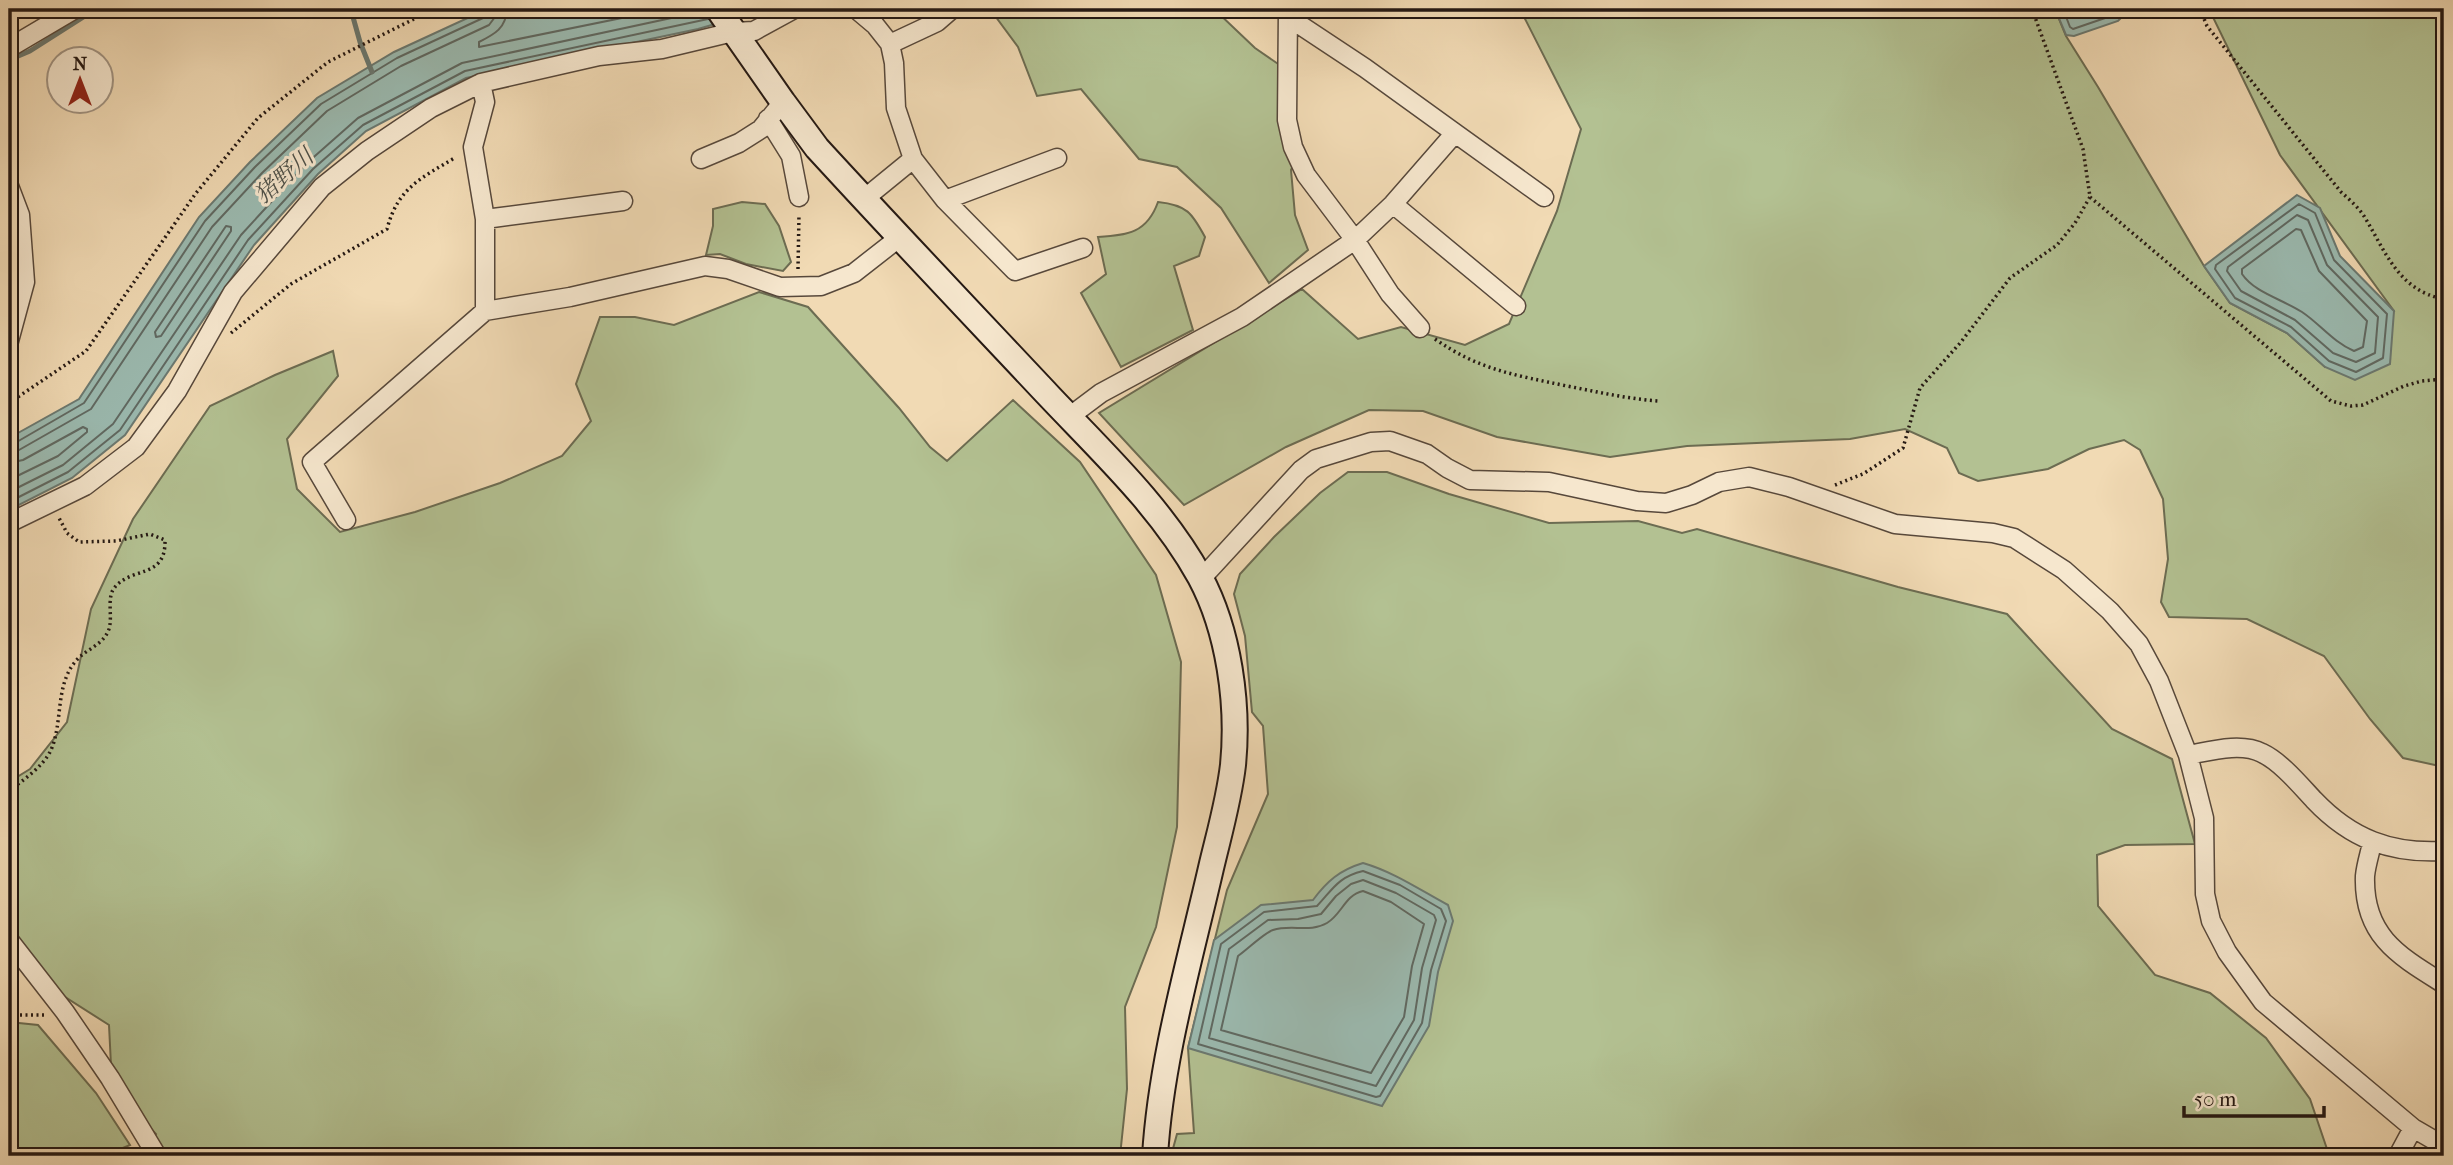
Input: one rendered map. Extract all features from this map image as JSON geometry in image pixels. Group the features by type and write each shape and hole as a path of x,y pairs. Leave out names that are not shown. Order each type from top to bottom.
{"street":[{"path":"9,48 75,9"},
{"path":"718,9 775,111 791,156 799,197"},
{"path":"9,523 85,486 136,447 177,391 233,292 322,187 367,151 431,108 481,83 599,56 662,49 733,32 754,31 794,9"},
{"path":"856,9 875,25 890,44 894,63 896,108 913,159 945,200 1015,271 1083,248"},
{"path":"890,44 937,22 952,9"},
{"path":"1288,13 1544,197"},
{"path":"1288,13 1287,120 1293,147 1306,175 1356,240 1390,294 1420,328"},
{"path":"481,83 485,102 473,147 485,219 485,311"},
{"path":"701,159 738,143 761,129 775,111"},
{"path":"775,111 817,148 1069,417 1171,530 1201,579 1227,653 1233,684 1233,766 1172,1034 1154,1156"},
{"path":"1069,417 1101,393 1242,317 1356,240 1393,204 1455,133"},
{"path":"945,200 1057,158"},
{"path":"864,199 913,159"},
{"path":"9,186 20,215 25,282 9,341"},
{"path":"485,219 622,201"},
{"path":"1393,204 1516,306"},
{"path":"346,520 312,462 485,311 570,298 705,266 728,269 780,287 821,286 854,273 900,237"},
{"path":"1201,579 1301,470 1316,459 1371,442 1410,446 1471,480 1549,482 1637,501 1666,503 1692,495 1719,482 1749,477 1789,487 1895,524 1993,533 2014,538 2064,570 2110,611 2139,644 2159,681 2188,755 2204,818 2205,894 2211,921 2227,952 2263,1002 2413,1128 2444,1146"},
{"path":"2188,755 2227,747 2261,752 2294,778 2335,821 2372,843 2409,851 2444,851"},
{"path":"2372,843 2365,875 2370,915 2384,941 2410,963 2444,984"},
{"path":"9,940 63,1009 110,1078 157,1156"},
{"path":"2398,1156 2413,1128"}],"path":[{"path":"9,403 86,351 196,193 258,118 328,62 434,9"},
{"path":"1815,497 1820,492 1863,474 1903,448 1920,388 1961,342 2010,278 2057,245 2075,223 2090,197 2083,149 2032,9"},
{"path":"2200,9 2207,26 2341,192 2363,214 2392,267 2413,286 2444,299"},
{"path":"222,340 291,284 387,229 391,213 400,197 420,178 473,147"},
{"path":"797,286 799,197"},
{"path":"2090,197 2330,401 2363,405 2404,386 2444,379"},
{"path":"1420,328 1455,353 1498,372 1629,399 1659,401"},
{"path":"9,791 42,763 51,750 62,691 75,662 104,639 110,627 111,595 115,587 127,579 146,573 161,561 166,551 166,540 150,534 116,541 79,542 67,533 58,519 53,501"},
{"path":"9,1015 54,1015 63,1009"}],"green space":[{"path":"990,9 1214,9 1255,48 1284,68 1300,152 1291,170 1295,215 1308,250 1269,283 1221,208 1177,167 1139,159 1081,89 1037,96 1018,47"},
{"path":"1520,9 2055,9 2066,36 2204,266 2230,303 2287,333 2325,367 2394,311 2280,155 2209,9 2444,9 2444,767 2403,758 2370,719 2324,656 2247,619 2169,617 2161,602 2168,559 2163,499 2140,450 2124,440 2089,449 2048,469 1978,481 1959,473 1947,448 1905,429 1850,439 1687,446 1610,457 1497,437 1423,411 1369,410 1286,447 1184,505 1099,413 1302,289 1358,339 1401,327 1465,345 1509,324 1557,211 1581,129"},
{"path":"742,202 765,204 779,226 791,262 783,271 746,264 720,254 706,255 713,226 713,209"},
{"path":"1158,202 1176,205 1188,212 1205,237 1199,256 1174,266 1193,330 1121,367 1081,293 1106,274 1098,237 1127,233 1142,226"},
{"path":"759,292 808,307 899,408 930,447 947,461 1013,400 1080,462 1156,575 1181,662 1177,827 1156,927 1125,1007 1127,1089 1120,1156 140,1156 156,1134 127,1103 111,1065 109,1025 29,974 9,941 9,782 30,769 67,722 91,609 133,519 210,406 333,351 338,376 287,439 297,489 340,532 415,512 500,483 562,456 591,421 576,384 600,317 635,317 674,325"},
{"path":"1348,472 1387,472 1449,494 1549,523 1638,521 1682,533 1697,529 1898,587 2007,614 2112,729 2172,759 2195,844 2125,845 2097,855 2098,906 2155,975 2210,993 2266,1038 2310,1099 2327,1149 2336,1156 1171,1156 1177,1134 1194,1133 1188,1048 1227,890 1268,794 1263,726 1252,712 1245,636 1234,594 1240,574 1274,537 1320,493"},
{"path":"9,1022 38,1025 96,1093 130,1145 104,1156 9,1156"}],"water":[{"name":"猪野川","path":"487,9 767,9 698,29 466,78 366,131 318,174 254,245 125,435 72,478 9,510 9,438 79,399 199,217 250,162 317,98 394,52"},
{"path":"2055,9 2119,9 2122,17 2118,21 2074,36 2066,35"},
{"path":"2297,195 2320,208 2340,256 2394,311 2390,364 2355,380 2325,367 2287,333 2230,303 2204,266"},
{"path":"1363,863 1396,876 1448,905 1453,921 1438,972 1429,1026 1382,1106 1188,1048 1214,940 1261,905 1313,900 1335,877"}],"waterway":[{"path":"9,60 30,51 96,9"},
{"path":"360,9 351,10 372,72"}]}
